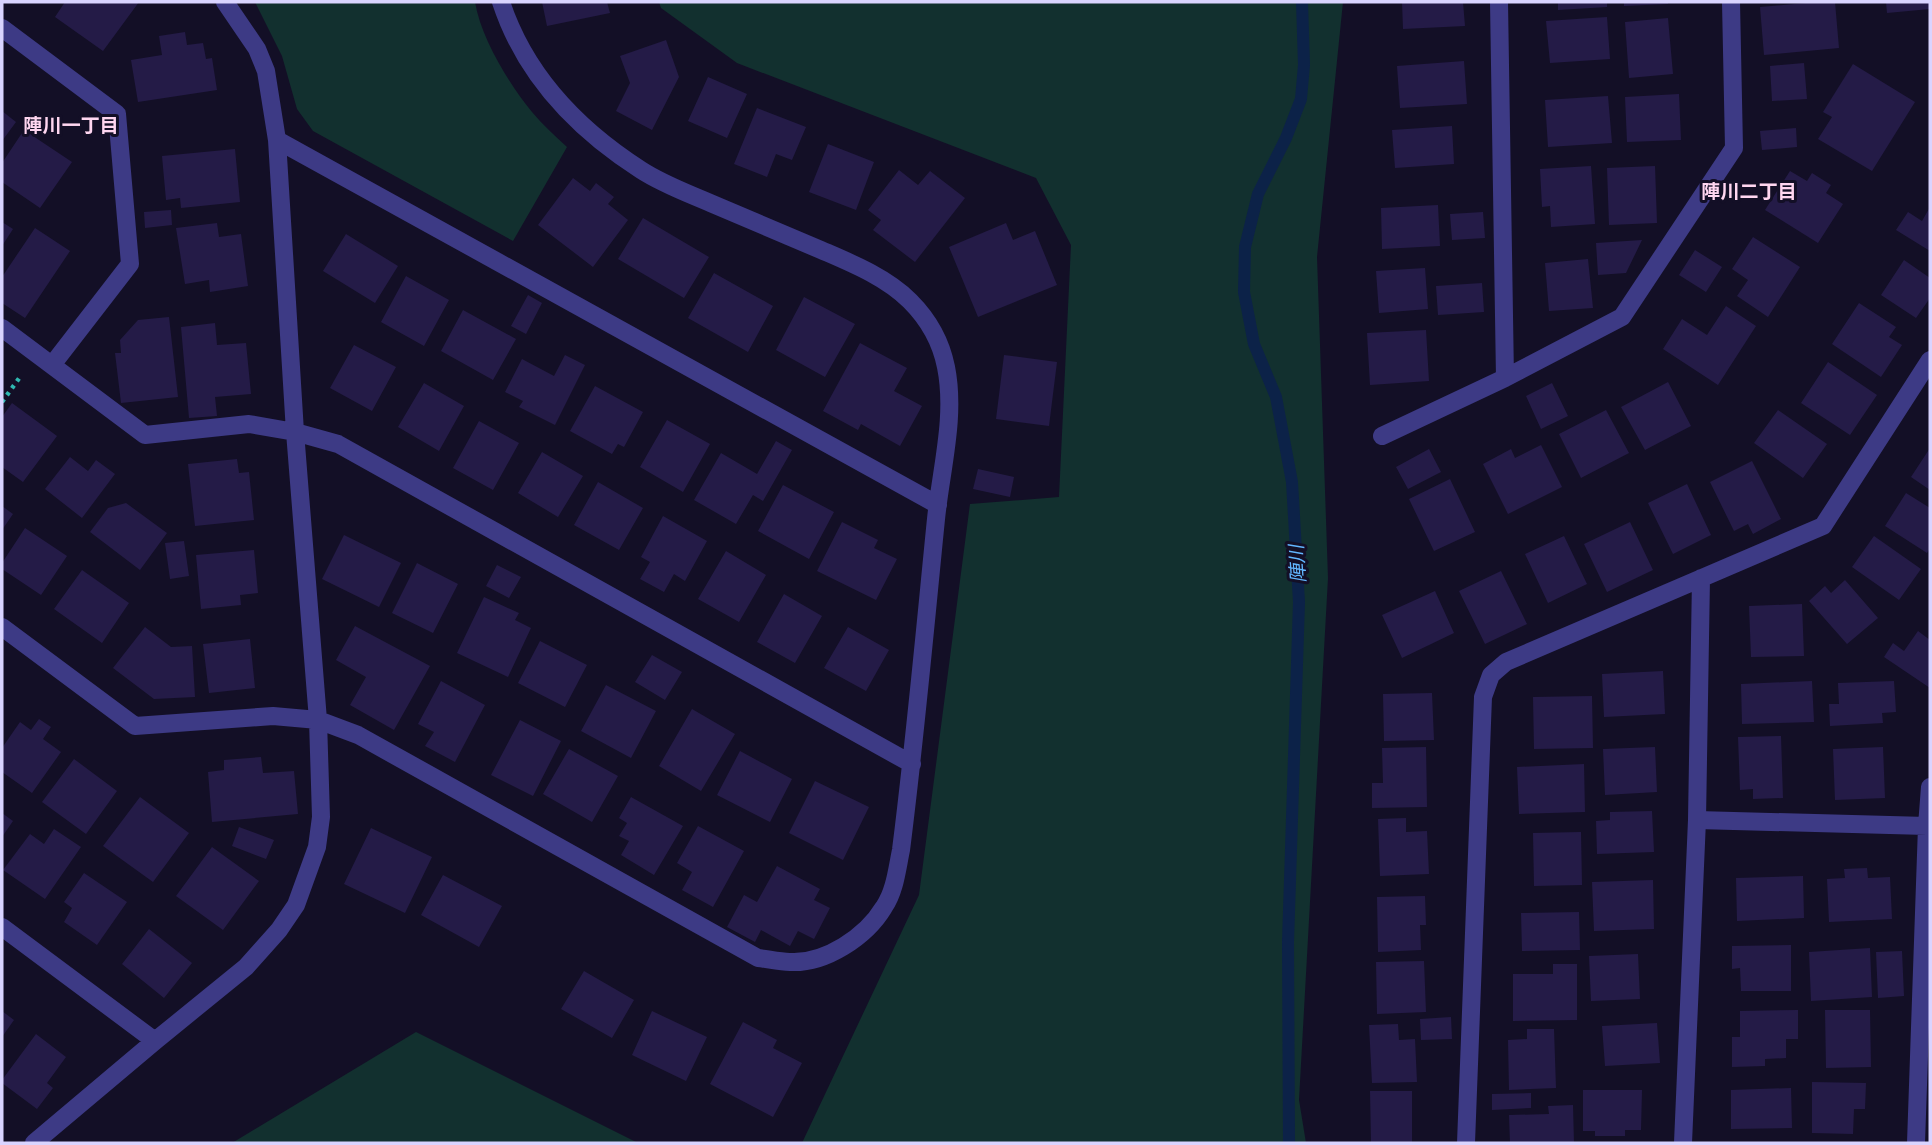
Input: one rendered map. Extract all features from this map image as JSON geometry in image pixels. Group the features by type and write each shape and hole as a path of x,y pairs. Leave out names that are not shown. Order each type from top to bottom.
{"street":[{"path":"34,1143 246,967 279,930 296,905 309,876 319,837 321,817 318,720 295,432 277,140 266,71 257,49 225,2"},
{"path":"2,627 135,726 273,716 318,720 358,735 758,958 792,963 820,958 866,930 885,906 895,880 912,764 949,419 949,392 940,348 924,316 884,280 671,186 642,171 602,142 574,119 547,89 525,57 508,24 501,2"},
{"path":"1499,2 1505,378"},
{"path":"1382,436 1505,378 1622,317 1734,148 1731,2"},
{"path":"2,28 117,114 130,264 52,365"},
{"path":"277,140 938,505"},
{"path":"2,328 145,435 249,424 295,432 338,444 912,764"},
{"path":"1466,1143 1483,697 1491,675 1506,662 1823,526 1930,360"},
{"path":"1683,1143 1697,820 1701,578"},
{"path":"1916,1143 1930,787"},
{"path":"1697,820 1927,826"},
{"path":"2,927 155,1041"}],"green space":[{"path":"255,2 475,2 483,30 505,74 532,112 567,147 513,241 313,131 297,109 282,56"},
{"path":"659,2 1343,2 1317,257 1328,578 1299,1100 1306,1143 802,1143 919,895 970,504 1059,497 1071,245 1036,178 737,63 661,8"},
{"path":"416,1032 638,1143 232,1143"}],"building":[{"path":"65,2 139,2 103,51 55,17"},
{"path":"542,2 607,2 610,13 547,26"},
{"path":"1402,2 1463,2 1465,26 1403,29"},
{"path":"1558,2 1607,2 1607,7 1558,10"},
{"path":"1624,2 1668,2 1668,4 1624,6"},
{"path":"1835,2 1839,48 1764,55 1760,7"},
{"path":"1886,2 1930,2 1930,9 1887,13"},
{"path":"1607,17 1610,59 1550,63 1546,21"},
{"path":"1668,18 1673,74 1629,78 1625,22"},
{"path":"185,32 187,45 203,43 206,59 212,58 217,90 138,102 131,60 162,55 159,36"},
{"path":"666,40 679,77 652,130 616,111 630,83 620,56"},
{"path":"1464,61 1467,104 1400,108 1397,66"},
{"path":"1804,63 1807,99 1772,101 1770,66"},
{"path":"1853,64 1915,102 1872,171 1818,139 1832,117 1823,112"},
{"path":"708,77 747,94 727,138 688,121"},
{"path":"1679,94 1681,140 1627,142 1625,97"},
{"path":"1608,96 1612,143 1548,147 1545,100"},
{"path":"757,108 806,127 792,160 776,154 767,177 734,164"},
{"path":"2,111 16,122 2,141"},
{"path":"1452,126 1454,164 1395,168 1392,130"},
{"path":"1796,128 1797,147 1762,150 1760,131"},
{"path":"24,130 72,162 40,208 2,182 2,163"},
{"path":"828,144 874,162 856,210 809,192"},
{"path":"235,149 240,202 181,208 180,198 166,200 162,156"},
{"path":"1591,166 1595,224 1551,227 1550,206 1542,207 1540,169"},
{"path":"1655,166 1657,223 1609,225 1607,168"},
{"path":"899,170 918,185 930,171 965,198 915,262 873,230 881,220 868,210"},
{"path":"1790,171 1807,181 1812,173 1831,185 1826,193 1843,204 1818,243 1765,210"},
{"path":"573,178 590,191 596,183 614,197 608,204 628,220 593,267 538,225"},
{"path":"1438,205 1440,246 1382,249 1381,208"},
{"path":"1930,207 1930,251 1896,230 1908,212 1922,221"},
{"path":"171,210 172,225 145,228 144,212"},
{"path":"1483,212 1485,238 1452,240 1450,214"},
{"path":"643,218 709,257 684,298 618,259"},
{"path":"2,222 13,229 2,246"},
{"path":"217,223 219,237 241,234 248,286 210,292 209,280 185,284 176,228"},
{"path":"1006,223 1013,240 1035,231 1057,285 978,317 949,247"},
{"path":"35,228 70,251 25,318 2,303 2,277"},
{"path":"346,234 398,266 375,303 323,271"},
{"path":"1753,237 1800,267 1768,317 1737,296 1748,280 1732,269"},
{"path":"1642,240 1626,273 1598,275 1596,243"},
{"path":"1695,250 1722,267 1706,292 1679,275"},
{"path":"1588,259 1593,308 1549,311 1545,263"},
{"path":"1904,260 1930,278 1930,298 1916,318 1881,295"},
{"path":"1425,268 1428,309 1379,313 1376,271"},
{"path":"714,273 773,306 748,352 688,318"},
{"path":"406,276 449,300 424,346 381,322"},
{"path":"1482,283 1484,312 1438,315 1436,286"},
{"path":"528,295 542,303 526,334 511,326"},
{"path":"804,297 855,324 825,377 776,350"},
{"path":"1859,303 1896,327 1889,337 1902,345 1881,377 1832,344"},
{"path":"1726,306 1756,326 1718,385 1663,349 1682,319 1707,335"},
{"path":"463,310 516,339 493,380 441,351"},
{"path":"169,317 178,397 121,403 115,353 121,353 120,340 138,320"},
{"path":"215,323 217,345 246,343 251,394 215,397 217,416 189,418 181,327"},
{"path":"1426,330 1429,381 1370,385 1367,333"},
{"path":"860,343 907,368 894,391 922,406 900,446 861,424 858,430 823,411"},
{"path":"354,345 396,367 372,411 330,388"},
{"path":"565,355 585,365 555,425 519,407 523,401 505,392 522,359 554,376"},
{"path":"1004,355 1057,362 1049,426 996,419"},
{"path":"1828,362 1877,395 1850,435 1801,403"},
{"path":"1668,382 1691,426 1645,450 1621,407"},
{"path":"424,383 464,406 439,451 398,427"},
{"path":"1552,383 1568,416 1541,429 1526,396"},
{"path":"595,386 643,412 624,447 618,444 612,454 570,431"},
{"path":"12,403 57,436 23,482 2,467 2,417"},
{"path":"1606,410 1629,453 1581,478 1559,434"},
{"path":"1778,410 1827,444 1803,478 1754,443"},
{"path":"667,420 710,444 683,492 640,467"},
{"path":"479,421 519,443 493,490 453,468"},
{"path":"776,441 792,450 763,501 753,495 736,524 694,500 721,453 757,474"},
{"path":"1541,445 1562,487 1508,514 1483,464 1511,449 1515,458"},
{"path":"1930,448 1930,490 1911,477"},
{"path":"1429,449 1441,472 1408,489 1396,467"},
{"path":"542,452 583,476 558,517 518,493"},
{"path":"70,457 88,471 96,460 115,474 82,518 45,489"},
{"path":"237,459 239,473 249,472 254,520 195,526 188,464"},
{"path":"1752,461 1781,519 1753,534 1748,524 1734,531 1710,482"},
{"path":"978,469 1014,477 1010,497 973,489"},
{"path":"1450,479 1475,532 1434,551 1409,499"},
{"path":"598,482 643,508 619,550 574,525"},
{"path":"1687,484 1711,535 1673,554 1648,503"},
{"path":"783,485 834,512 809,559 758,531"},
{"path":"1906,493 1930,508 1930,548 1927,553 1885,526"},
{"path":"126,503 167,533 140,570 90,532 108,508"},
{"path":"2,506 13,514 2,530"},
{"path":"663,516 707,541 685,581 674,574 664,592 640,579 650,562 641,557"},
{"path":"842,522 878,540 874,548 897,559 876,600 817,571"},
{"path":"1630,522 1653,570 1607,592 1584,544"},
{"path":"25,528 67,556 41,595 2,569 2,563"},
{"path":"344,535 401,563 379,607 322,579"},
{"path":"1564,536 1587,584 1548,603 1525,554"},
{"path":"1874,536 1921,569 1899,600 1852,567"},
{"path":"184,541 189,576 170,579 165,543"},
{"path":"254,550 258,593 240,595 241,605 201,609 196,555"},
{"path":"726,551 766,575 739,622 698,599"},
{"path":"417,563 458,584 433,633 392,613"},
{"path":"497,565 521,577 509,598 486,586"},
{"path":"82,570 129,603 102,643 54,609"},
{"path":"1501,571 1527,624 1485,644 1459,591"},
{"path":"1845,580 1878,618 1847,644 1809,601 1825,586 1831,593"},
{"path":"1435,591 1454,633 1402,658 1382,615"},
{"path":"784,594 822,616 795,663 757,642"},
{"path":"484,597 519,613 515,620 531,628 508,677 457,653"},
{"path":"1802,604 1804,656 1751,657 1749,606"},
{"path":"355,626 430,666 394,730 350,705 366,677 336,660"},
{"path":"145,627 171,647 192,646 195,697 154,699 113,668"},
{"path":"848,627 889,650 866,691 824,668"},
{"path":"1918,631 1930,640 1930,688 1884,657 1893,643 1904,651"},
{"path":"250,639 255,688 209,693 203,644"},
{"path":"540,641 587,665 565,707 518,683"},
{"path":"652,655 682,672 665,700 635,682"},
{"path":"1663,671 1665,714 1604,717 1602,674"},
{"path":"441,681 485,705 455,762 425,746 434,732 418,724"},
{"path":"1812,681 1814,722 1742,724 1741,684"},
{"path":"1894,681 1896,712 1882,713 1883,723 1830,726 1829,704 1839,704 1838,683"},
{"path":"606,685 656,711 631,758 581,731"},
{"path":"1432,693 1434,740 1384,741 1383,694"},
{"path":"1592,696 1593,748 1534,749 1533,697"},
{"path":"692,709 735,734 701,791 659,766"},
{"path":"39,719 51,727 43,739 61,752 32,793 2,772 2,748 20,722 31,730"},
{"path":"520,720 561,741 533,796 491,775"},
{"path":"1781,736 1783,798 1753,799 1753,789 1740,790 1738,737"},
{"path":"1426,747 1427,807 1372,808 1372,783 1383,783 1382,748"},
{"path":"1655,747 1657,792 1605,795 1603,749"},
{"path":"1883,747 1885,798 1835,800 1833,749"},
{"path":"569,749 618,776 592,822 543,794"},
{"path":"740,751 792,779 770,822 717,795"},
{"path":"261,757 263,773 294,771 298,814 212,822 208,772 224,770 224,760"},
{"path":"74,759 117,791 86,834 42,802"},
{"path":"1584,764 1585,812 1519,814 1517,767"},
{"path":"815,781 869,807 843,860 789,833"},
{"path":"140,797 189,833 153,882 103,846"},
{"path":"631,797 683,826 654,875 621,855 629,841 619,836 627,823 619,818"},
{"path":"1652,811 1654,852 1597,854 1596,821 1610,820 1610,812"},
{"path":"2,813 13,821 2,837"},
{"path":"1406,818 1406,832 1427,831 1429,874 1380,876 1378,819"},
{"path":"698,826 744,851 713,907 682,890 692,872 677,863"},
{"path":"239,827 274,840 266,859 232,846"},
{"path":"371,828 432,857 405,913 344,884"},
{"path":"54,829 81,847 45,899 3,870 30,834 44,844"},
{"path":"1581,832 1582,885 1534,886 1533,833"},
{"path":"212,847 259,881 223,930 176,896"},
{"path":"777,866 820,889 814,900 830,908 814,939 798,931 790,946 761,930 755,942 727,927 744,895 757,902"},
{"path":"1867,868 1868,878 1890,877 1892,919 1829,922 1827,879 1845,878 1844,869"},
{"path":"84,873 127,902 97,945 64,922 72,908 64,902"},
{"path":"443,875 502,906 479,947 421,915"},
{"path":"1803,876 1804,918 1737,921 1736,878"},
{"path":"1653,880 1654,929 1594,931 1592,882"},
{"path":"1425,896 1426,925 1420,925 1421,950 1378,952 1377,897"},
{"path":"1579,912 1580,950 1522,951 1521,913"},
{"path":"149,929 192,963 164,998 122,964"},
{"path":"1791,945 1791,991 1741,991 1740,968 1732,969 1732,946"},
{"path":"1870,948 1872,997 1811,1001 1809,952"},
{"path":"1902,951 1904,996 1878,998 1876,952"},
{"path":"1638,954 1640,999 1591,1001 1589,956"},
{"path":"1424,961 1426,1012 1377,1014 1376,962"},
{"path":"1553,964 1577,964 1577,1020 1513,1021 1513,974 1553,974"},
{"path":"584,971 634,1000 612,1038 561,1009"},
{"path":"1798,1010 1798,1039 1786,1039 1786,1058 1765,1059 1765,1066 1732,1067 1732,1037 1740,1037 1740,1011"},
{"path":"1825,1010 1870,1010 1871,1067 1826,1068"},
{"path":"2,1011 14,1020 2,1037"},
{"path":"652,1011 707,1037 686,1081 632,1055"},
{"path":"1451,1017 1452,1039 1421,1040 1420,1019"},
{"path":"743,1022 777,1040 773,1048 802,1063 773,1117 710,1084"},
{"path":"1657,1023 1660,1063 1605,1066 1602,1026"},
{"path":"1398,1024 1399,1040 1415,1039 1417,1082 1372,1083 1369,1025"},
{"path":"1527,1029 1554,1029 1556,1088 1509,1090 1508,1040 1527,1039"},
{"path":"36,1034 66,1057 47,1083 53,1088 37,1109 2,1083"},
{"path":"1812,1082 1866,1083 1865,1109 1854,1109 1853,1134 1812,1133"},
{"path":"1791,1088 1792,1128 1731,1129 1731,1090"},
{"path":"1583,1090 1642,1090 1641,1130 1625,1130 1625,1136 1595,1136 1595,1131 1583,1131"},
{"path":"1370,1091 1412,1091 1412,1143 1371,1143"},
{"path":"1531,1093 1531,1108 1492,1110 1492,1094"},
{"path":"1573,1105 1574,1143 1510,1143 1509,1115 1549,1114 1548,1106"}],"waterway":[{"name":"陣川","path":"1289,1143 1288,942 1299,602 1292,482 1276,397 1254,344 1244,292 1245,247 1258,194 1286,138 1301,99 1304,65 1302,2"}],"district":[{"name":"陣川一丁目","path":"71,125"},
{"name":"陣川二丁目","path":"1749,191"}]}
